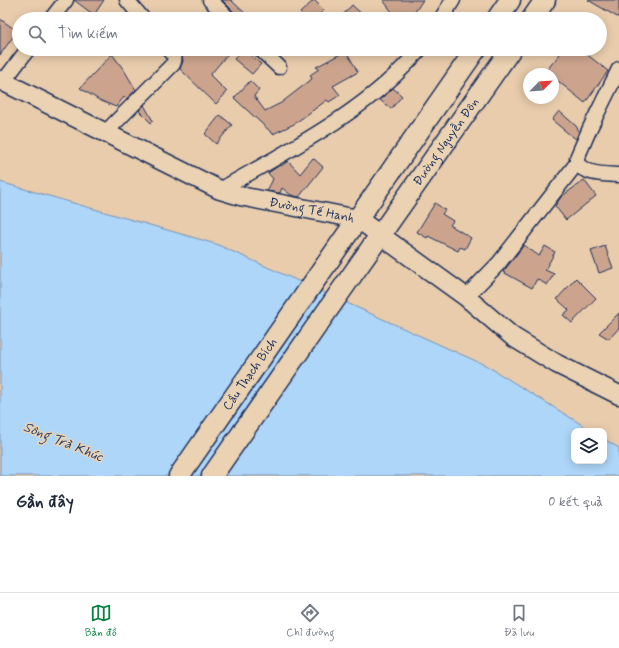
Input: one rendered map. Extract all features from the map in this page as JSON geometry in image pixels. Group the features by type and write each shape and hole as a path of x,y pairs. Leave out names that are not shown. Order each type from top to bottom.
{"main road":[{"path":"502,12 510,0"},
{"path":"537,12 545,0"},
{"path":"358,219 471,56"},
{"name":"Đường Nguyễn Đôn","path":"212,476 506,56"},
{"name":"Cầu Thạch Bích","path":"179,476 358,219"}],"street":[{"path":"57,12 66,0"},
{"path":"126,0 137,12"},
{"path":"210,0 222,12"},
{"path":"445,12 453,0"},
{"path":"1,81 22,56"},
{"path":"105,133 173,64 175,60 174,56"},
{"path":"267,56 279,67"},
{"path":"220,190 327,128 397,75 414,56"},
{"path":"466,297 499,264 568,176 577,162 577,158 590,128 619,69"},
{"name":"Đường Tế Hanh","path":"1,81 220,190 240,196 358,219 466,297 512,338 556,364 619,395"},
{"path":"577,162 580,167 590,172 619,175"}],"water":[{"name":"Sông Trà Khúc","path":"0,182 216,244 487,366 587,428 571,428 571,464 607,464 607,441 619,448 619,476 0,476"}],"building":[{"path":"74,0 104,0 96,12 90,12"},
{"path":"222,0 231,0 244,12 234,12"},
{"path":"314,0 324,10 322,12 301,12"},
{"path":"383,0 423,0 415,12 392,12"},
{"path":"588,0 619,0 619,18"},
{"path":"352,5 360,12 346,12"},
{"path":"0,19 12,27 12,38 0,55"},
{"path":"110,56 114,56 136,90 126,99 124,97 116,107 99,100 80,88"},
{"path":"182,56 226,56 210,75 227,92 216,104 180,69 183,61"},
{"path":"237,56 251,56 261,64 252,74 234,59"},
{"path":"337,56 349,56 358,72 333,86 340,95 329,102 327,100 294,124 273,134 234,98 250,81 259,90 254,96 265,111 281,103 312,79 310,75 319,69 316,67"},
{"path":"558,56 589,56 608,71 585,103 559,82 559,68 548,68"},
{"path":"393,88 402,96 391,109 380,100"},
{"path":"144,105 153,121 151,123 139,111"},
{"path":"559,111 576,126 579,131 576,139 552,120"},
{"path":"220,115 232,125 216,144 205,134"},
{"path":"313,158 323,167 299,197 291,195 282,188 280,193 267,191 273,179 268,173 288,161 300,174"},
{"path":"584,180 596,196 566,220 555,206 561,197"},
{"path":"435,203 445,210 442,214 453,221 450,225 471,238 465,249 460,247 458,251 428,236 427,238 417,232"},
{"path":"524,245 539,256 545,246 555,252 545,270 554,274 547,285 537,279 532,288 503,272"},
{"path":"605,246 613,268 599,273 591,251"},
{"path":"576,278 596,298 572,323 563,315 569,310 557,299"},
{"path":"619,313 619,328 609,339 599,333"}]}
